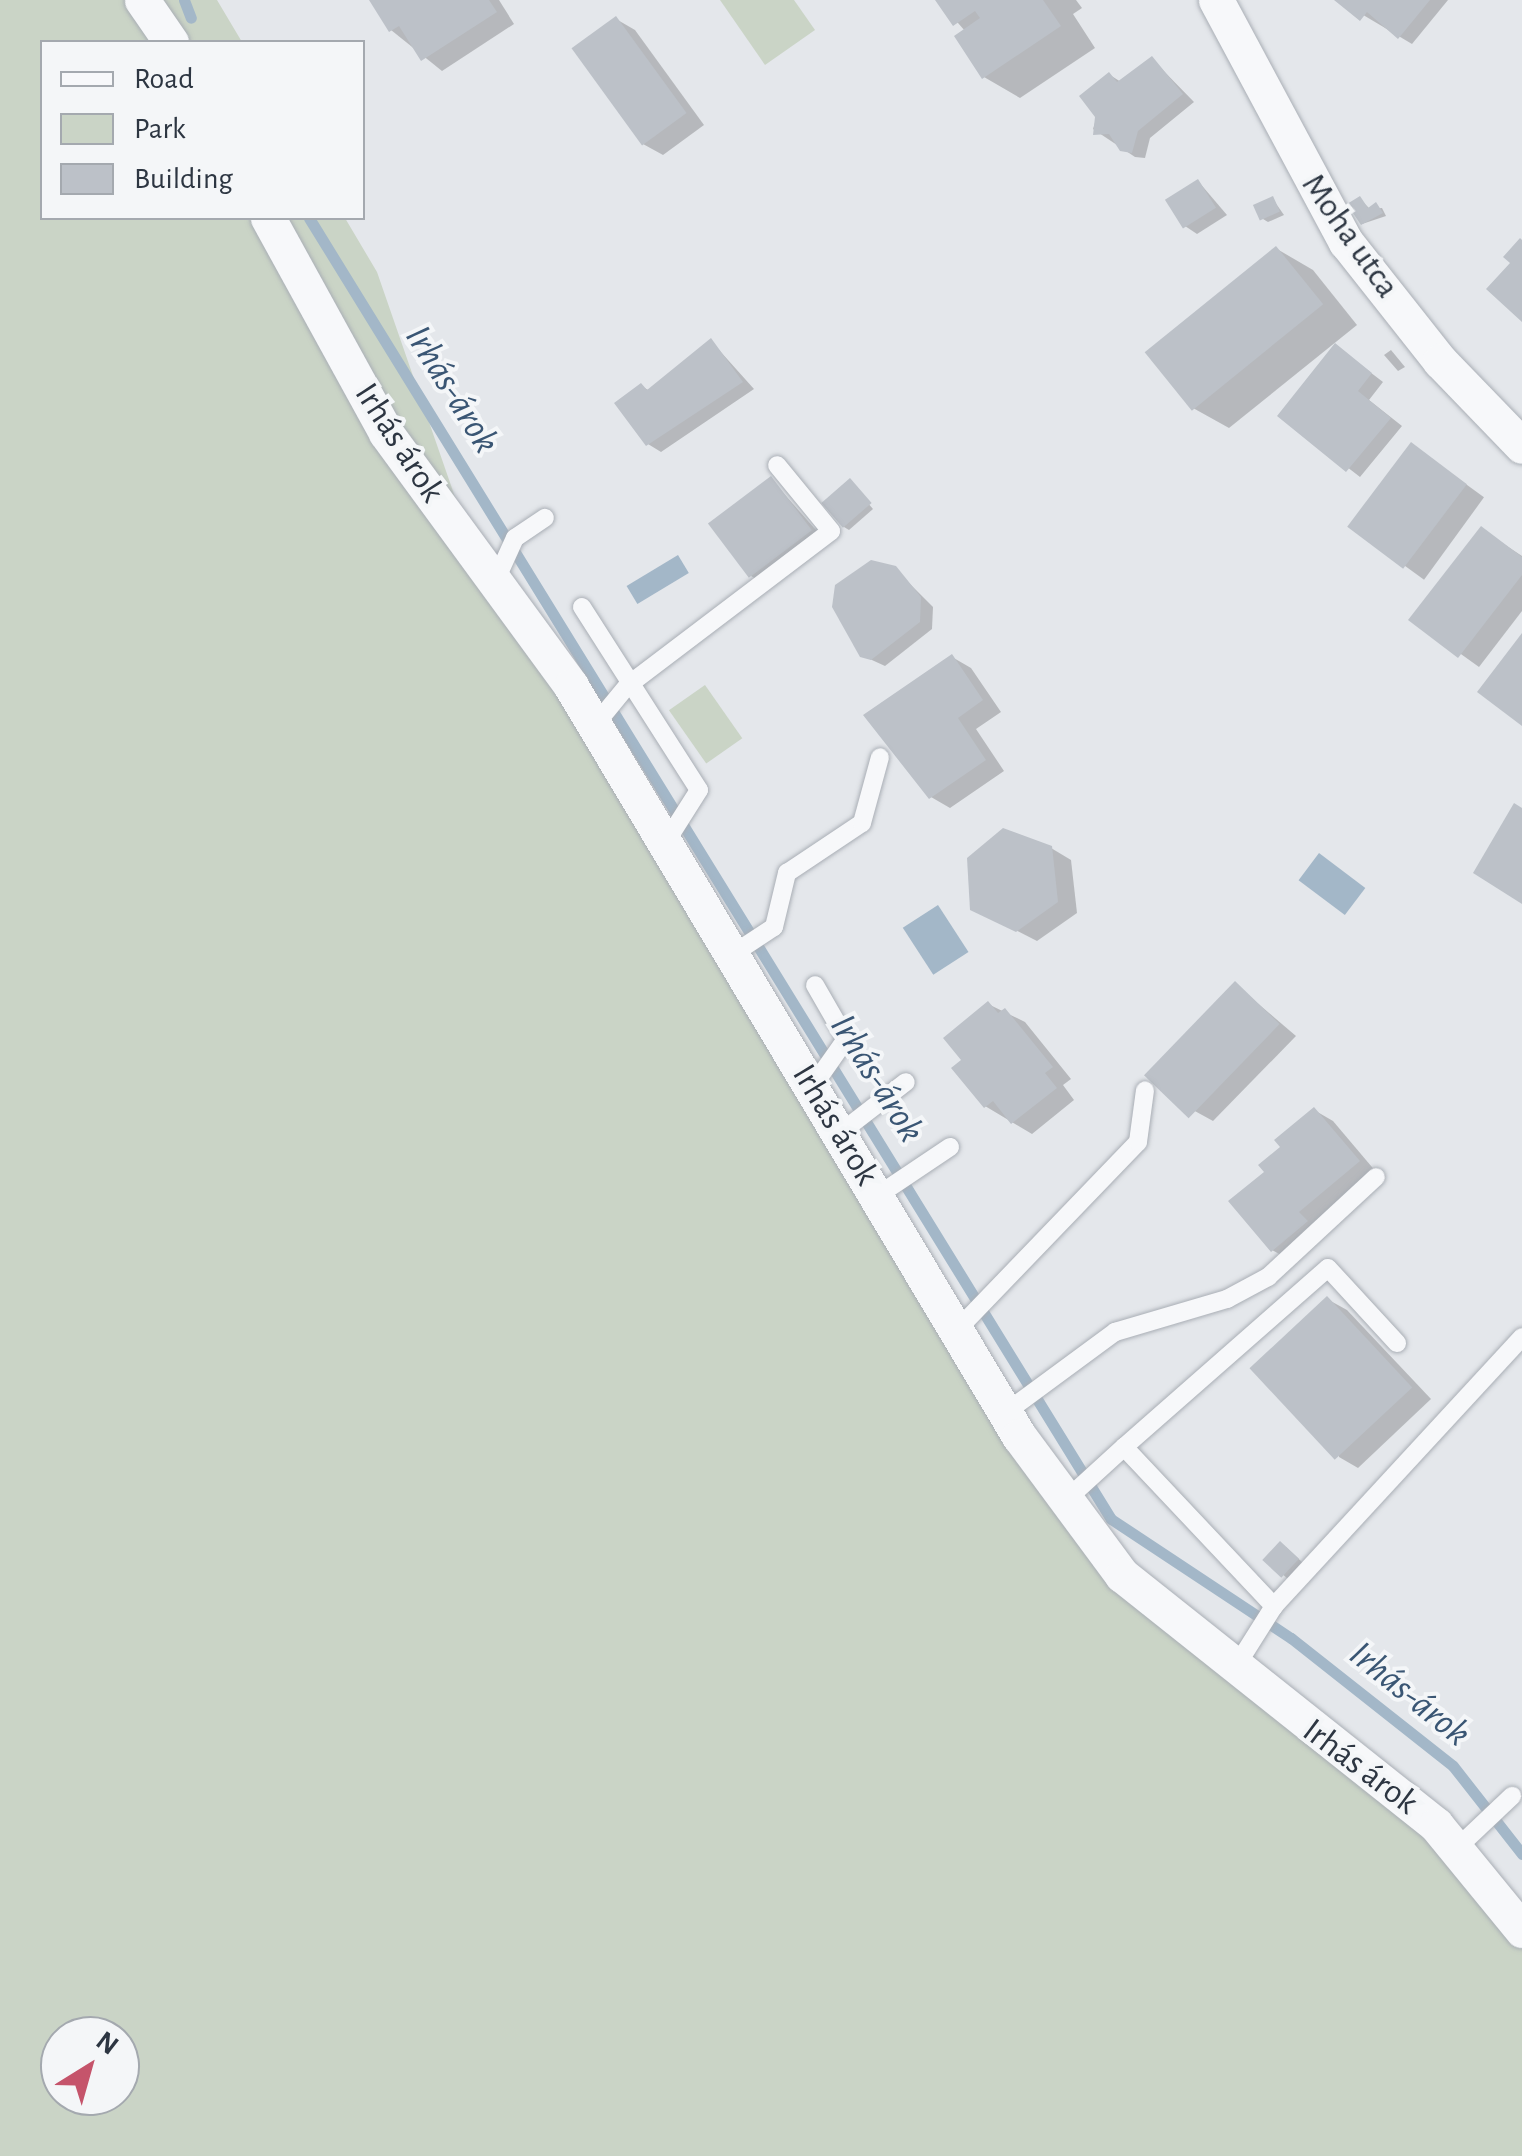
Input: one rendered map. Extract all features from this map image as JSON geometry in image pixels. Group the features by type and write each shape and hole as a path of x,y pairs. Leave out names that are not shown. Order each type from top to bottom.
{"street":[{"path":"142,0 169,40"},
{"name":"Moha utca","path":"1216,0 1346,242 1440,361 1522,446"},
{"name":"Irhás árok","path":"269,220 386,433 595,726 1005,1413 1066,1500 1122,1575 1235,1669 1365,1767 1457,1848 1522,1930"}],"lane":[{"path":"595,726 628,686 830,531 777,466"},
{"path":"495,582 515,538 545,518"},
{"path":"582,607 628,686 699,790 666,842"},
{"path":"733,954 774,927 787,873 862,823 880,757"},
{"path":"813,1086 846,1039 816,985"},
{"path":"840,1133 906,1082"},
{"path":"957,1330 992,1298 1138,1142 1145,1090"},
{"path":"877,1196 950,1147"},
{"path":"1005,1413 1048,1386 1115,1332 1227,1299 1268,1277 1376,1177"},
{"path":"1066,1500 1328,1268 1397,1343"},
{"path":"1235,1669 1274,1606 1522,1336"},
{"path":"1124,1447 1274,1606"},
{"path":"1457,1848 1512,1796"}],"green space":[{"path":"0,0 217,0 241,40 40,40 40,220 346,220 377,272 455,497 1122,1575 1365,1767 1522,1930 1522,2156 0,2156"},
{"path":"720,0 794,0 815,30 765,65"},
{"path":"705,685 742,738 706,763 669,710"}],"water":[{"path":"678,555 689,573 637,604 627,586"},
{"path":"1319,853 1365,888 1345,915 1299,880"},
{"path":"938,905 968,952 933,975 903,928"}],"building":[{"path":"369,0 489,0 497,12 421,61 399,26 389,32"},
{"path":"935,0 1043,0 1061,26 982,79 954,36 980,18 975,11 953,26"},
{"path":"1334,0 1430,0 1398,39 1367,12 1360,21"},
{"path":"616,16 687,113 642,145 572,48"},
{"path":"1152,56 1183,94 1138,131 1132,153 1120,151 1109,134 1093,135 1095,117 1079,96 1109,72 1117,82"},
{"path":"1198,179 1216,208 1183,229 1165,200"},
{"path":"1273,196 1280,212 1260,220 1253,205"},
{"path":"1360,196 1368,208 1376,202 1383,213 1361,225 1347,204"},
{"path":"1520,238 1522,322 1486,289 1510,263 1503,257"},
{"path":"1276,246 1323,304 1192,411 1145,352"},
{"path":"711,338 743,382 646,446 614,403 641,383 647,390"},
{"path":"1335,343 1372,373 1358,391 1391,418 1346,472 1277,416"},
{"path":"1411,442 1467,484 1403,569 1347,527"},
{"path":"771,476 812,530 749,578 708,524"},
{"path":"850,478 872,503 843,528 821,503"},
{"path":"1481,526 1522,557 1522,575 1458,658 1408,620"},
{"path":"871,560 896,566 921,597 920,622 871,660 860,657 832,607 835,585"},
{"path":"1522,633 1522,726 1477,692"},
{"path":"952,654 983,700 958,718 986,760 929,799 863,715"},
{"path":"1514,803 1522,808 1522,904 1473,873"},
{"path":"1003,828 1052,846 1058,902 1016,932 970,910 967,858"},
{"path":"1235,981 1280,1024 1189,1118 1144,1075"},
{"path":"988,1001 998,1013 1005,1008 1053,1067 1045,1073 1057,1088 1011,1124 993,1101 984,1108 951,1068 961,1060 943,1038"},
{"path":"1314,1107 1360,1161 1299,1212 1308,1221 1271,1252 1228,1201 1264,1172 1258,1165 1280,1147 1274,1140"},
{"path":"1327,1296 1412,1387 1335,1460 1249,1368"},
{"path":"1280,1541 1299,1559 1281,1578 1262,1560"}],"waterway":[{"name":"Irhás-árok","path":"184,0 191,18"},
{"name":"Irhás-árok","path":"310,220 1111,1519 1291,1638 1453,1766 1522,1854"}]}
